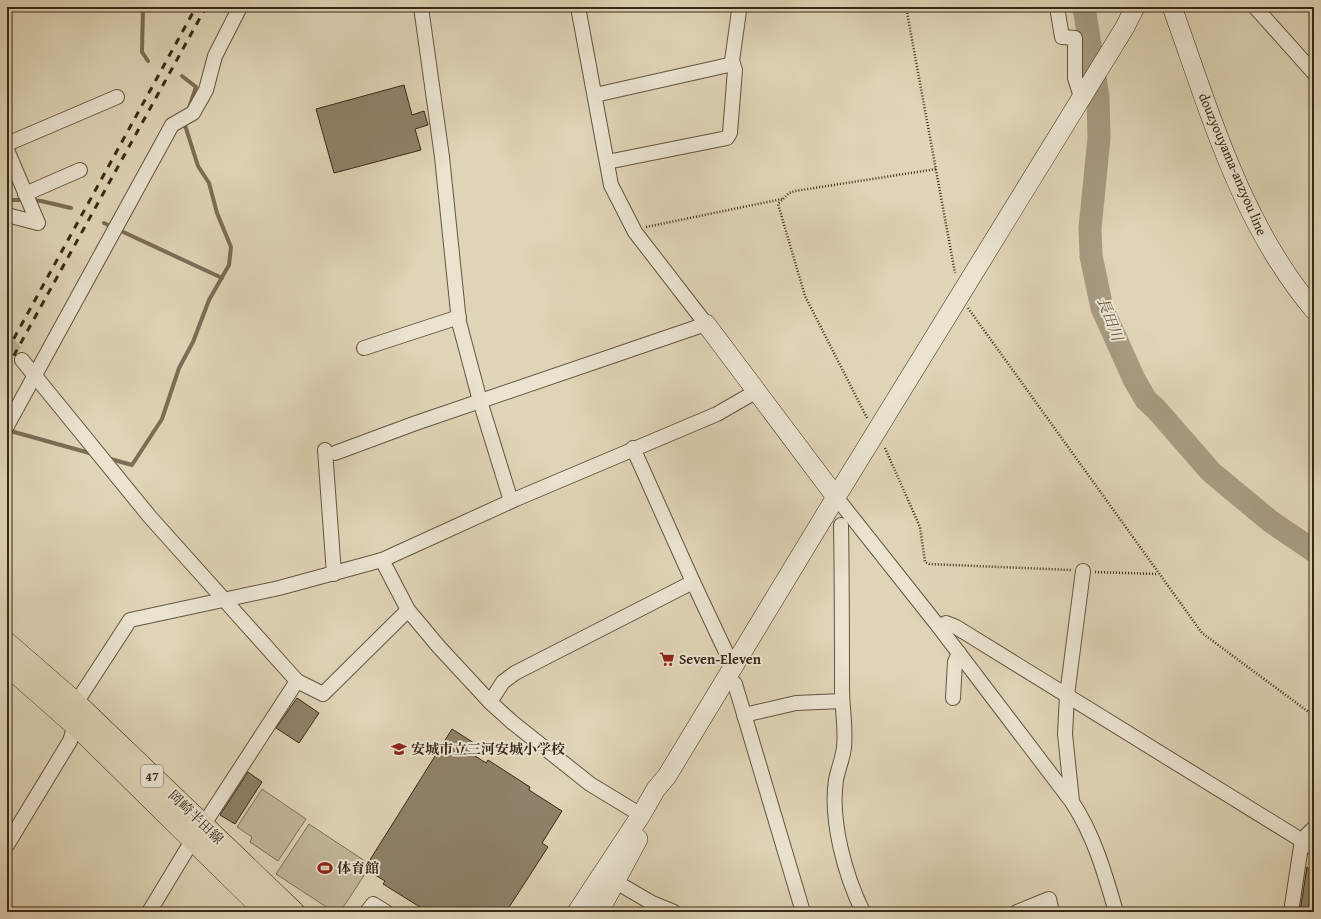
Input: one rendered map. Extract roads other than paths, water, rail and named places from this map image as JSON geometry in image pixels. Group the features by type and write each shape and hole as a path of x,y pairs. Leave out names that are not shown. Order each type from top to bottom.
{"main road":[{"name":"岡崎半田線","path":"7,643 76,704 198,832 266,912"},
{"name":"岡崎半田線","path":"7,665 198,832 294,912"}],"street":[{"path":"7,426 172,125 193,113 200,102 206,90 215,56 240,7"},
{"path":"421,7 442,157 459,318 480,401 511,501"},
{"path":"578,7 611,184 634,229 836,497 939,627 1072,802 1084,820 1094,844 1116,912"},
{"path":"1057,7 1062,37 1075,38 1075,78 1081,97"},
{"path":"577,912 642,815 656,789 668,776 836,497 1125,27 1135,7"},
{"name":"douzyouyama-anzyou line","path":"1172,7 1221,143 1246,202 1277,260 1293,286 1314,310"},
{"path":"1255,7 1314,74"},
{"path":"607,162 727,138 730,133 735,70 733,64 739,11"},
{"path":"595,95 733,64"},
{"path":"7,144 117,97"},
{"path":"7,150 38,223 7,214"},
{"path":"25,194 80,170"},
{"path":"364,348 459,318"},
{"path":"334,574 330,452 706,324"},
{"path":"22,360 34,377 150,517 222,600 297,681 323,694 408,610"},
{"path":"76,704 130,620 279,588 382,560 511,501 634,448 682,430 717,414 756,391"},
{"path":"634,448 693,582 735,684 803,912"},
{"path":"842,525 842,702 844,747 836,780 835,806 838,833 846,868 855,895 863,912"},
{"path":"382,560 408,610 439,647 490,702 512,722 590,784 642,815"},
{"path":"1072,802 1065,734 1067,696 1083,571"},
{"path":"490,702 503,682 515,673 693,582"},
{"path":"939,627 946,623 956,627 1314,848"},
{"path":"953,698 955,662 959,654"},
{"path":"149,912 198,832 297,681"},
{"path":"744,715 796,703 842,702"},
{"path":"7,826 63,734 75,725"},
{"path":"7,845 70,741 75,725"},
{"path":"599,912 663,791 668,776"},
{"path":"1291,912 1302,840 1314,828"},
{"path":"616,882 652,903 674,912"},
{"path":"1018,912 1049,899 1052,912"},
{"path":"367,912 373,904 386,912"}],"waterway":[{"path":"143,7 142,52 148,61"},
{"name":"長田川","path":"1084,7 1098,97 1099,138 1090,228 1091,256 1102,308 1134,379 1146,400 1156,409 1211,472 1270,521 1314,551"},
{"path":"182,76 196,87 189,108"},
{"path":"107,458 132,465 162,419 179,368 193,342 209,300 229,265 231,247 217,213 209,183 198,166 184,122"},
{"path":"7,200 25,200"},
{"path":"31,200 71,208"},
{"path":"104,223 222,278"},
{"path":"7,430 93,454"}],"tunnel":[{"path":"7,341 22,360"}],"railway":[{"path":"7,351 196,7"},
{"path":"7,368 206,7"}],"place":[{"name":"Seven-Eleven","path":"667,659"},
{"name":"安城市立三河安城小学校","path":"399,749"},
{"name":"体育館","path":"325,868"}]}
